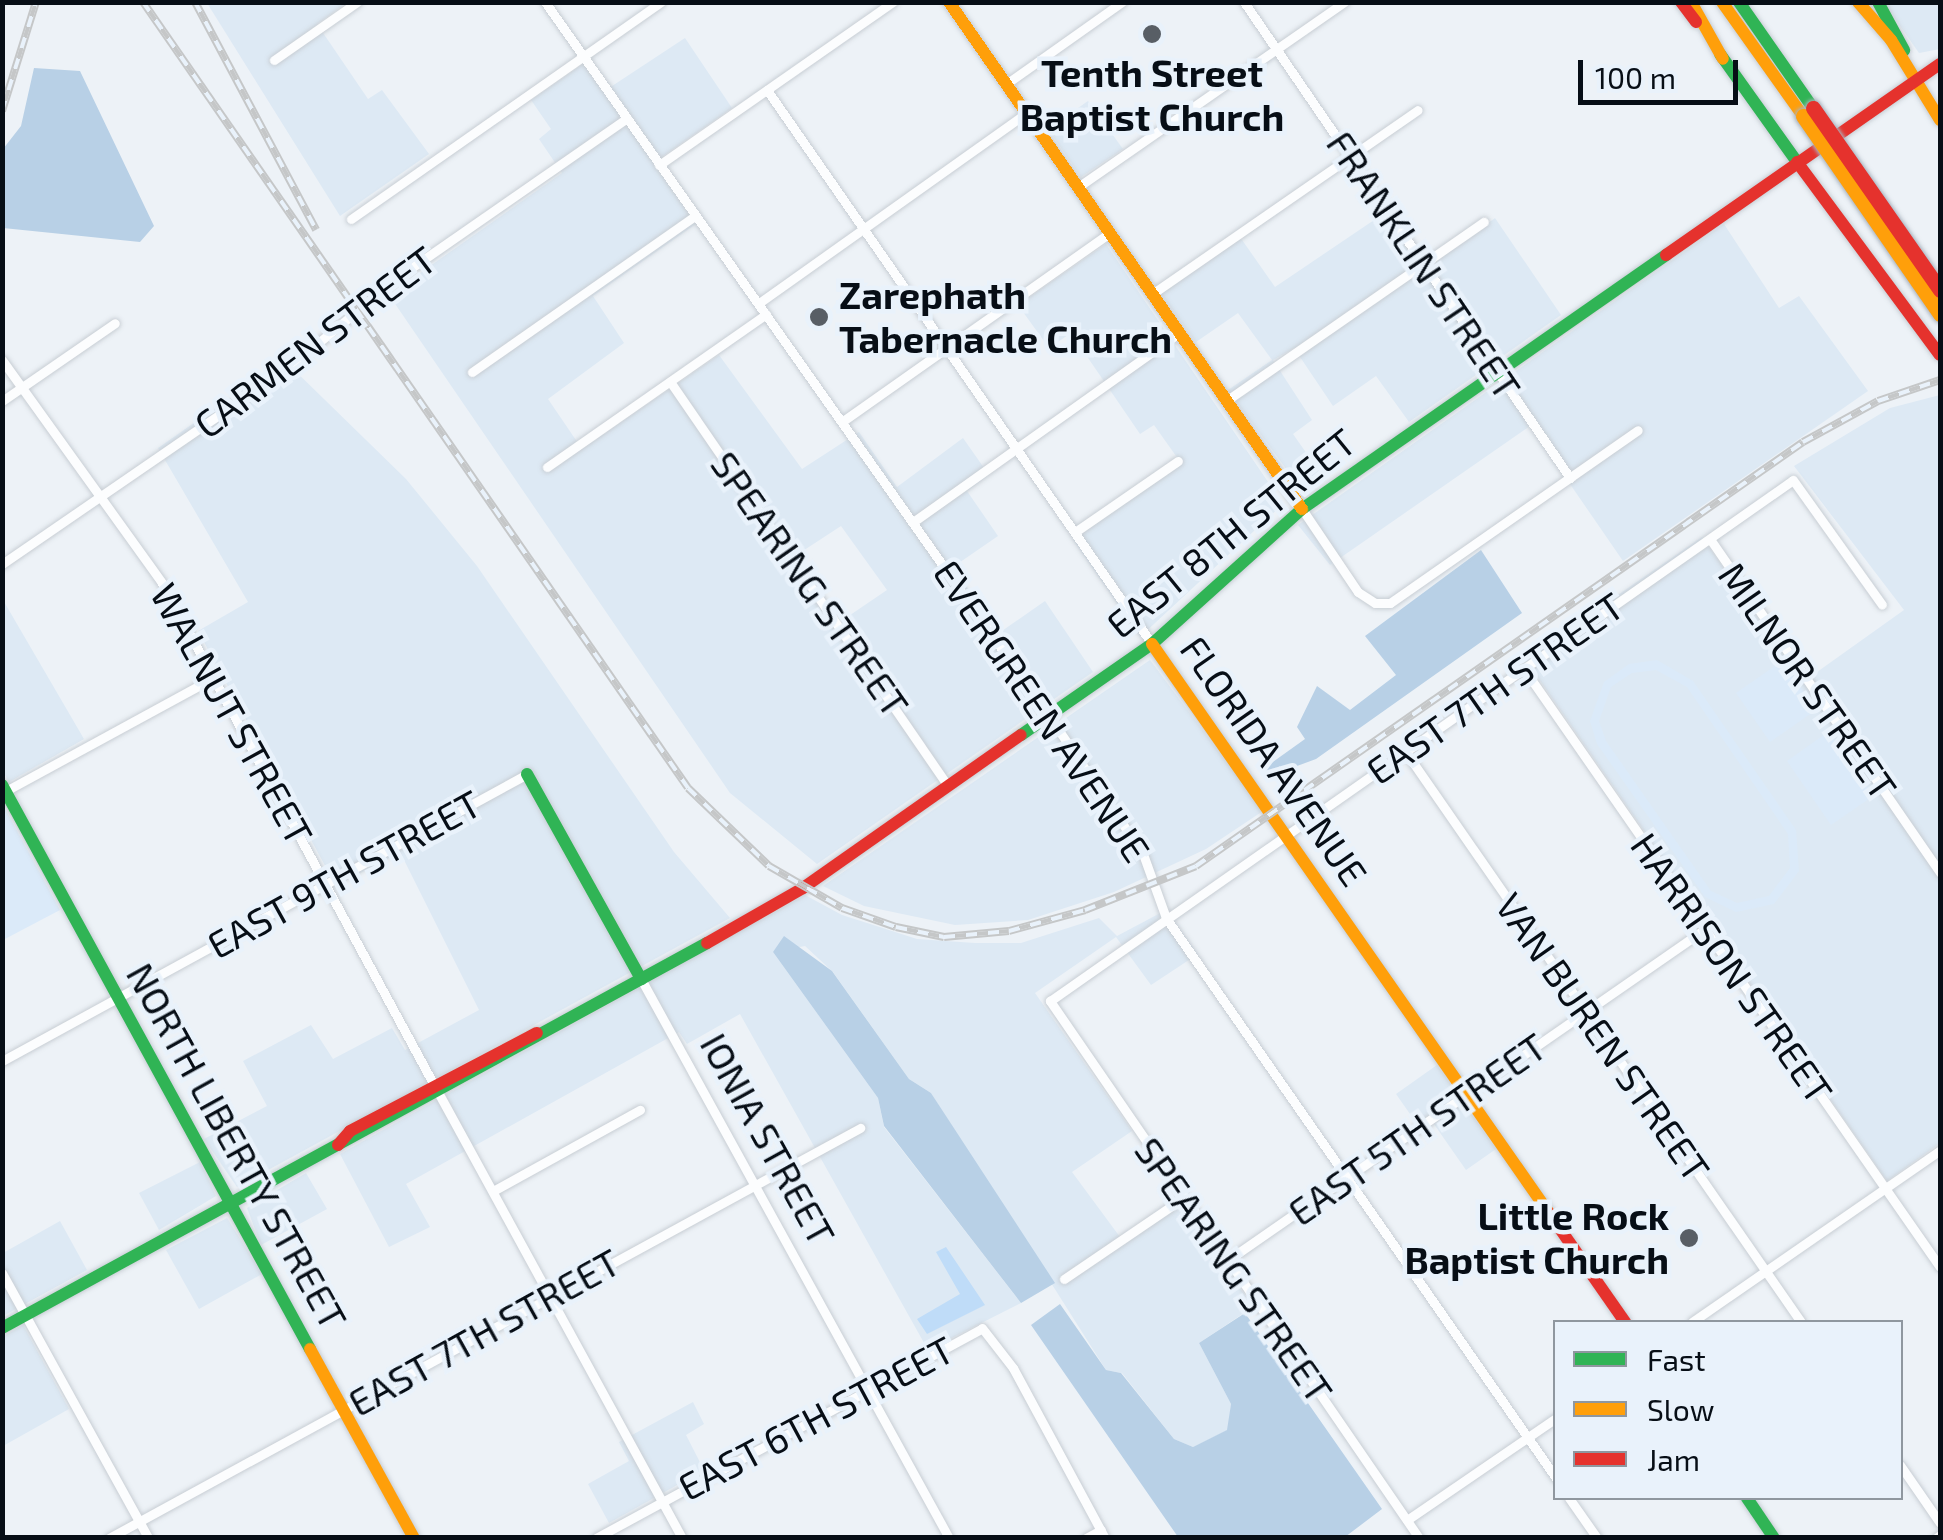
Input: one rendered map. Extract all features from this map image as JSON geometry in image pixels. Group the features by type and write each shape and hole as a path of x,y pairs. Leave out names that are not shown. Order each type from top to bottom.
{"main road":[{"path":"950,2 1302,509"},
{"path":"1682,2 1940,356"},
{"path":"1691,2 1724,58"},
{"path":"1722,2 1940,290"},
{"path":"1739,2 1940,314"},
{"path":"1858,2 1918,79"},
{"path":"1878,2 1940,120"},
{"name":"EAST 8TH STREET","path":"2,1328 338,1144 350,1131 437,1090 784,900 1152,644 1302,509 1940,64"},
{"name":"FLORIDA AVENUE","path":"1152,644 1625,1320"},
{"name":"IONIA STREET","path":"527,774 641,979"},
{"name":"NORTH LIBERTY STREET","path":"4,790 414,1538"},
{"path":"1748,1500 1774,1538"}],"street":[{"path":"274,60 357,2"},
{"name":"EVERGREEN AVENUE","path":"546,2 1049,716 1143,854 1166,918 1553,1474"},
{"path":"352,218 661,2"},
{"path":"659,165 893,2"},
{"path":"1006,84 1122,2"},
{"name":"FRANKLIN STREET","path":"1244,2 1570,478"},
{"path":"1078,187 1344,2"},
{"name":"FLORIDA AVENUE","path":"767,90 1152,644"},
{"path":"1152,294 1418,110"},
{"path":"759,303 1026,113"},
{"name":"CARMEN STREET","path":"2,564 103,496 627,118"},
{"path":"472,372 695,216"},
{"path":"1226,401 1484,222"},
{"path":"843,421 1110,233"},
{"path":"547,467 766,314"},
{"path":"2,401 114,324"},
{"path":"914,522 1179,333"},
{"name":"WALNUT STREET","path":"2,360 162,583 682,1538"},
{"name":"SPEARING STREET","path":"670,383 948,786"},
{"path":"1302,509 1358,592 1375,603 1390,603 1638,430"},
{"path":"1075,532 1178,460"},
{"name":"EAST 7TH STREET","path":"1050,1000 1793,480 1882,605"},
{"name":"MILNOR STREET","path":"1710,539 1940,873"},
{"name":"HARRISON STREET","path":"1524,669 1940,1267"},
{"path":"4,790 213,678"},
{"name":"VAN BUREN STREET","path":"1404,751 1800,1320"},
{"name":"EAST 9TH STREET","path":"2,1061 527,774"},
{"name":"EAST 5TH STREET","path":"1228,1260 1705,929"},
{"name":"IONIA STREET","path":"641,979 949,1538"},
{"name":"SPEARING STREET","path":"1050,1000 1419,1538"},
{"path":"493,1191 640,1110"},
{"name":"EAST 7TH STREET","path":"108,1538 860,1128"},
{"path":"1695,1320 1940,1150"},
{"path":"1064,1279 1183,1198"},
{"path":"2,1273 148,1538"},
{"name":"EAST 6TH STREET","path":"596,1538 982,1328 1013,1368 1103,1534"},
{"path":"1407,1520 1553,1420"},
{"path":"1903,1469 1940,1523"},
{"path":"1570,1500 1597,1538"},
{"path":"1086,1538 1103,1534"}],"shaded area":[{"path":"207,3 346,3 317,24 368,99 382,90 429,154 340,216"},
{"path":"1884,3 1940,3 1940,49 1919,53"},
{"path":"685,38 732,108 653,163 696,224 593,296 624,343 548,399 582,449 719,355 802,469 859,432 897,487 963,438 989,475 967,491 998,536 953,567 999,633 1045,601 1093,672 817,864 730,793 389,295 562,173 539,139 551,129 531,100 583,64 603,92","holes":["841,526 887,590 834,626 789,560"]},
{"path":"34,68 80,71 154,226 140,242 3,228 3,149 21,126"},
{"path":"1088,101 1123,149 1081,177 1048,129"},
{"path":"1383,214 1422,272 1495,218 1561,315 1409,422 1376,376 1333,406 1294,348 1273,360 1312,420 1293,434 1326,481 1301,489 1228,390 1272,360 1238,313 1196,342 1161,293 1240,237 1275,287"},
{"path":"1724,224 1779,308 1799,296 1868,391 1623,561 1530,426 1330,565 1298,525"},
{"path":"1106,244 1283,504 1140,637 1073,540 1181,463 1154,425 1140,434 1071,333 1049,348 1018,305"},
{"path":"284,360 406,479 477,566 674,852 730,918 237,1187 204,1139 267,1106 243,1061 311,1025 333,1059 392,1028 405,1050 479,1010 400,852 336,886 198,631 248,602 158,448"},
{"path":"1940,395 1940,1143 1887,1181 1525,659 1702,537 1803,682 1904,610 1794,466 1890,408"},
{"path":"1481,550 1522,613 1316,759 1270,776 1263,769 1305,739 1297,727 1317,686 1350,710 1396,675 1365,636"},
{"path":"3,600 84,739 9,782 2,770"},
{"path":"1150,660 1263,811 1206,849 1114,892 1028,920 955,925 864,906 823,886"},
{"path":"1657,660 1693,681 1796,830 1799,871 1774,904 1736,912 1705,897 1597,744 1590,721 1604,682 1629,664","holes":["1656,670 1687,687 1788,834 1790,868 1769,896 1737,903 1711,891 1606,741 1599,721 1611,687 1632,673"]},
{"path":"1782,661 1816,710 1770,742 1736,693"},
{"path":"1828,732 1873,796 1831,825 1787,761"},
{"path":"3,805 60,910 2,940"},
{"path":"805,895 842,915 917,939 975,943 1021,943 1099,918 1117,936 1166,910 1198,954 1151,985 1116,937 1035,993 1132,1131 1072,1172 1120,1237 1177,1197 1253,1307 1199,1343 1231,1404 1228,1430 1193,1447 1174,1439 1122,1373 1106,1370 931,1093 909,1079 833,972 805,946 773,952 878,1098 884,1127 1021,1303 928,1350 740,1014 687,1044 679,1032 406,1184 430,1227 389,1247 340,1154"},
{"path":"784,936 832,971 909,1079 931,1093 1055,1283 1021,1303 884,1126 878,1098 773,952"},
{"path":"1437,1065 1496,1149 1466,1170 1429,1117 1417,1124 1396,1094"},
{"path":"200,1162 216,1196 159,1230 139,1193"},
{"path":"306,1173 327,1209 261,1245 247,1208"},
{"path":"227,1218 262,1274 199,1309 166,1250"},
{"path":"60,1221 87,1270 3,1316 3,1253"},
{"path":"946,1247 985,1305 927,1334 917,1319 960,1294 936,1252"},
{"path":"1060,1304 1106,1370 1121,1373 1174,1439 1193,1447 1227,1430 1231,1404 1199,1343 1245,1313 1382,1509 1345,1537 1178,1537 1031,1325"},
{"path":"23,1325 69,1409 3,1446 3,1337"},
{"path":"693,1402 704,1424 686,1435 704,1470 609,1523 588,1484 629,1461 619,1442"}],"railway":[{"path":"2,111 36,2"},
{"path":"143,2 688,788 769,866 842,908 896,927 944,937 1009,931 1085,910 1196,866 1803,442 1878,401 1940,380"},
{"path":"195,2 316,230"}],"traffic: fast":[{"path":"1739,2 1813,108"},
{"path":"1878,2 1904,50"},
{"path":"1720,54 1797,162"},
{"path":"1021,735 1152,644 1302,509 1666,255"},
{"path":"527,774 641,979"},
{"path":"2,785 310,1349"},
{"path":"2,1328 707,943"},
{"path":"1748,1500 1774,1538"}],"traffic: slow":[{"path":"949,2 1302,509"},
{"path":"1691,2 1723,59"},
{"path":"1722,2 1803,116"},
{"path":"1858,2 1891,40 1940,120"},
{"path":"1803,116 1940,314"},
{"path":"1152,644 1549,1213"},
{"path":"310,1349 414,1538"}],"traffic: jam":[{"path":"1681,2 1696,22"},
{"path":"1666,255 1940,64"},
{"path":"1813,108 1940,290"},
{"path":"1797,162 1940,355"},
{"path":"707,943 803,888 1021,735"},
{"path":"338,1145 350,1131 537,1033"},
{"path":"1549,1213 1624,1320"}],"place":[{"name":"Tenth Street Baptist Church","path":"1152,34"},
{"name":"Zarephath Tabernacle Church","path":"819,317"},
{"name":"Little Rock Baptist Church","path":"1689,1238"}]}
